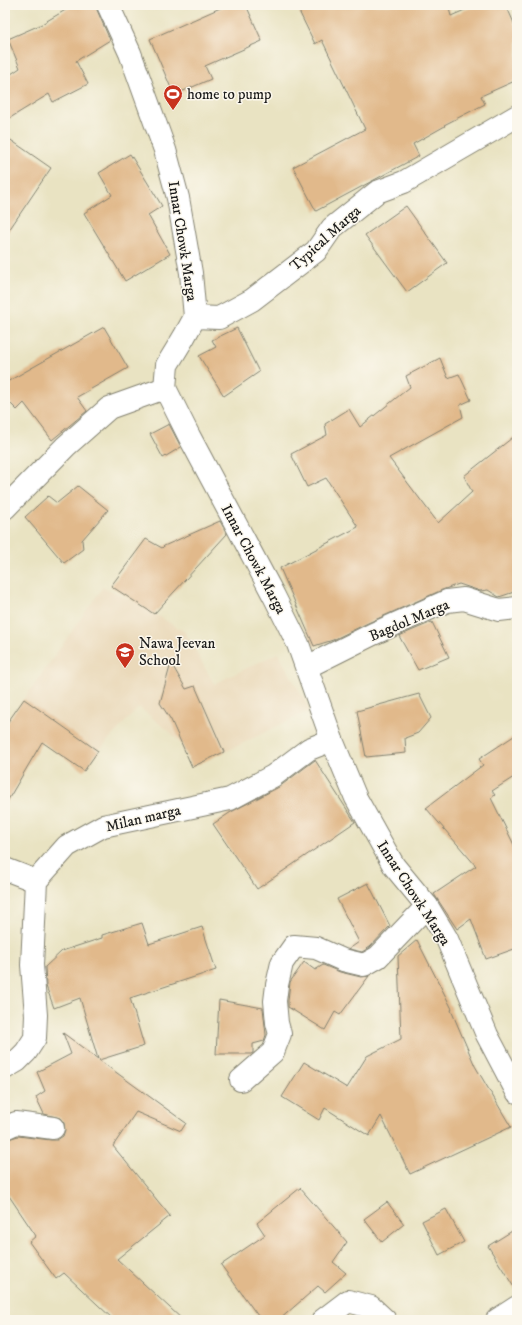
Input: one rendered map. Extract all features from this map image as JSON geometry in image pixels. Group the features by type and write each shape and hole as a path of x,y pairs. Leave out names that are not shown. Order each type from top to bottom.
{"street":[{"name":"Innar Chowk Marga","path":"108,5 130,53 165,150 178,198 191,273 194,317 167,365 165,388 298,644 332,740 356,798 394,866 427,906 447,939 487,1036 517,1092"},
{"name":"Typical Marga","path":"194,317 219,318 252,300 316,251 332,228 378,192 404,182 516,119"},
{"path":"5,508 66,446 109,408 165,388"},
{"name":"Bagdol Marga","path":"307,667 373,634 447,601 464,599 500,610 517,608"},
{"name":"Milan marga","path":"36,881 67,846 103,826 230,799 273,776 309,749 332,740"},
{"path":"5,869 36,881 32,965 36,1015 35,1038 26,1052 17,1061 5,1068"},
{"path":"241,1080 273,1052 280,1034 277,1023 275,1000 277,985 282,963 294,946 316,948 343,960 364,965 378,957 427,906"},
{"path":"5,1128 16,1123 53,1128"},
{"path":"323,1320 348,1301 371,1307 385,1320"},
{"path":"497,1320 517,1307"}],"shaded area":[{"name":"Nawa Jeevan School","path":"103,587 131,600 185,632 214,684 278,653 310,710 192,767 181,744 171,733 139,707 98,751 84,771 10,719"}],"building":[{"path":"74,5 96,5 110,40 76,61 88,84 53,102 49,94 5,121 5,78 20,68 8,39 40,25"},
{"path":"227,5 246,5 262,41 205,66 211,79 174,95 150,39"},
{"path":"296,5 448,5 451,16 476,5 506,5 517,30 517,80 481,96 485,104 444,125 445,126 413,144 419,156 316,211 293,167 365,129 322,40 315,44"},
{"path":"5,136 51,168 5,236"},
{"path":"130,154 162,206 148,215 170,254 125,281 84,213 112,195 99,173"},
{"path":"406,206 447,263 407,292 365,235"},
{"path":"104,327 128,368 77,397 87,411 52,440 24,403 17,410 5,398 5,383"},
{"path":"237,328 259,372 224,396 199,356 216,347 212,340"},
{"path":"440,358 448,378 459,374 471,400 460,405 463,417 389,458 438,523 472,492 464,476 517,434 517,591 499,597 488,590 480,591 459,584 442,590 333,640 314,646 280,568 358,527 326,478 307,487 291,454 327,435 325,424 349,409 360,427 410,387 406,376"},
{"path":"169,424 181,447 163,458 150,434"},
{"path":"78,486 108,510 82,540 83,549 64,563 25,517 48,496 57,503"},
{"path":"220,521 227,534 154,614 111,586 146,539 162,548"},
{"path":"432,622 449,657 418,670 399,636"},
{"path":"171,663 186,689 195,686 224,752 192,767 171,720 160,703"},
{"path":"419,694 431,718 418,733 405,738 406,753 366,757 357,711"},
{"path":"24,699 98,751 84,771 42,742 5,805 5,726"},
{"path":"517,734 517,775 492,791 495,795 491,798 517,851 517,948 486,959 471,919 457,929 434,894 476,866 426,808 483,765 479,759"},
{"path":"315,760 355,822 257,889 213,824 231,812 279,787"},
{"path":"368,883 390,926 370,947 362,952 349,949 359,942 337,899"},
{"path":"142,923 149,944 202,927 216,970 130,998 144,1046 99,1060 186,1123 181,1131 136,1112 113,1146 170,1216 117,1259 183,1320 114,1320 64,1273 56,1279 29,1242 36,1236 5,1190 5,1140 18,1136 57,1140 63,1136 65,1130 64,1123 60,1118 44,1114 36,1097 45,1091 37,1072 71,1054 63,1033 98,1059 80,998 54,1008 46,986 45,967 62,951 102,938 102,935"},
{"path":"417,940 452,1009 451,1010 475,1066 511,1127 410,1174 381,1116 369,1136 325,1108 319,1120 282,1097 304,1062 347,1088 367,1056 401,1039 398,956"},
{"path":"304,962 315,970 323,965 340,972 361,977 369,976 340,1015 335,1012 325,1030 288,1007 290,982"},
{"path":"219,1000 263,1008 266,1035 264,1041 253,1044 253,1053 216,1054"},
{"path":"300,1188 347,1242 333,1262 346,1273 325,1292 318,1286 279,1320 261,1320 221,1265 265,1235 257,1223"},
{"path":"387,1202 404,1224 382,1242 364,1219"},
{"path":"446,1209 464,1242 439,1255 422,1221"},
{"path":"517,1228 517,1292 488,1246"}],"place":[{"name":"home to pump","path":"173,111"},
{"name":"Nawa Jeevan School","path":"125,669"}]}
